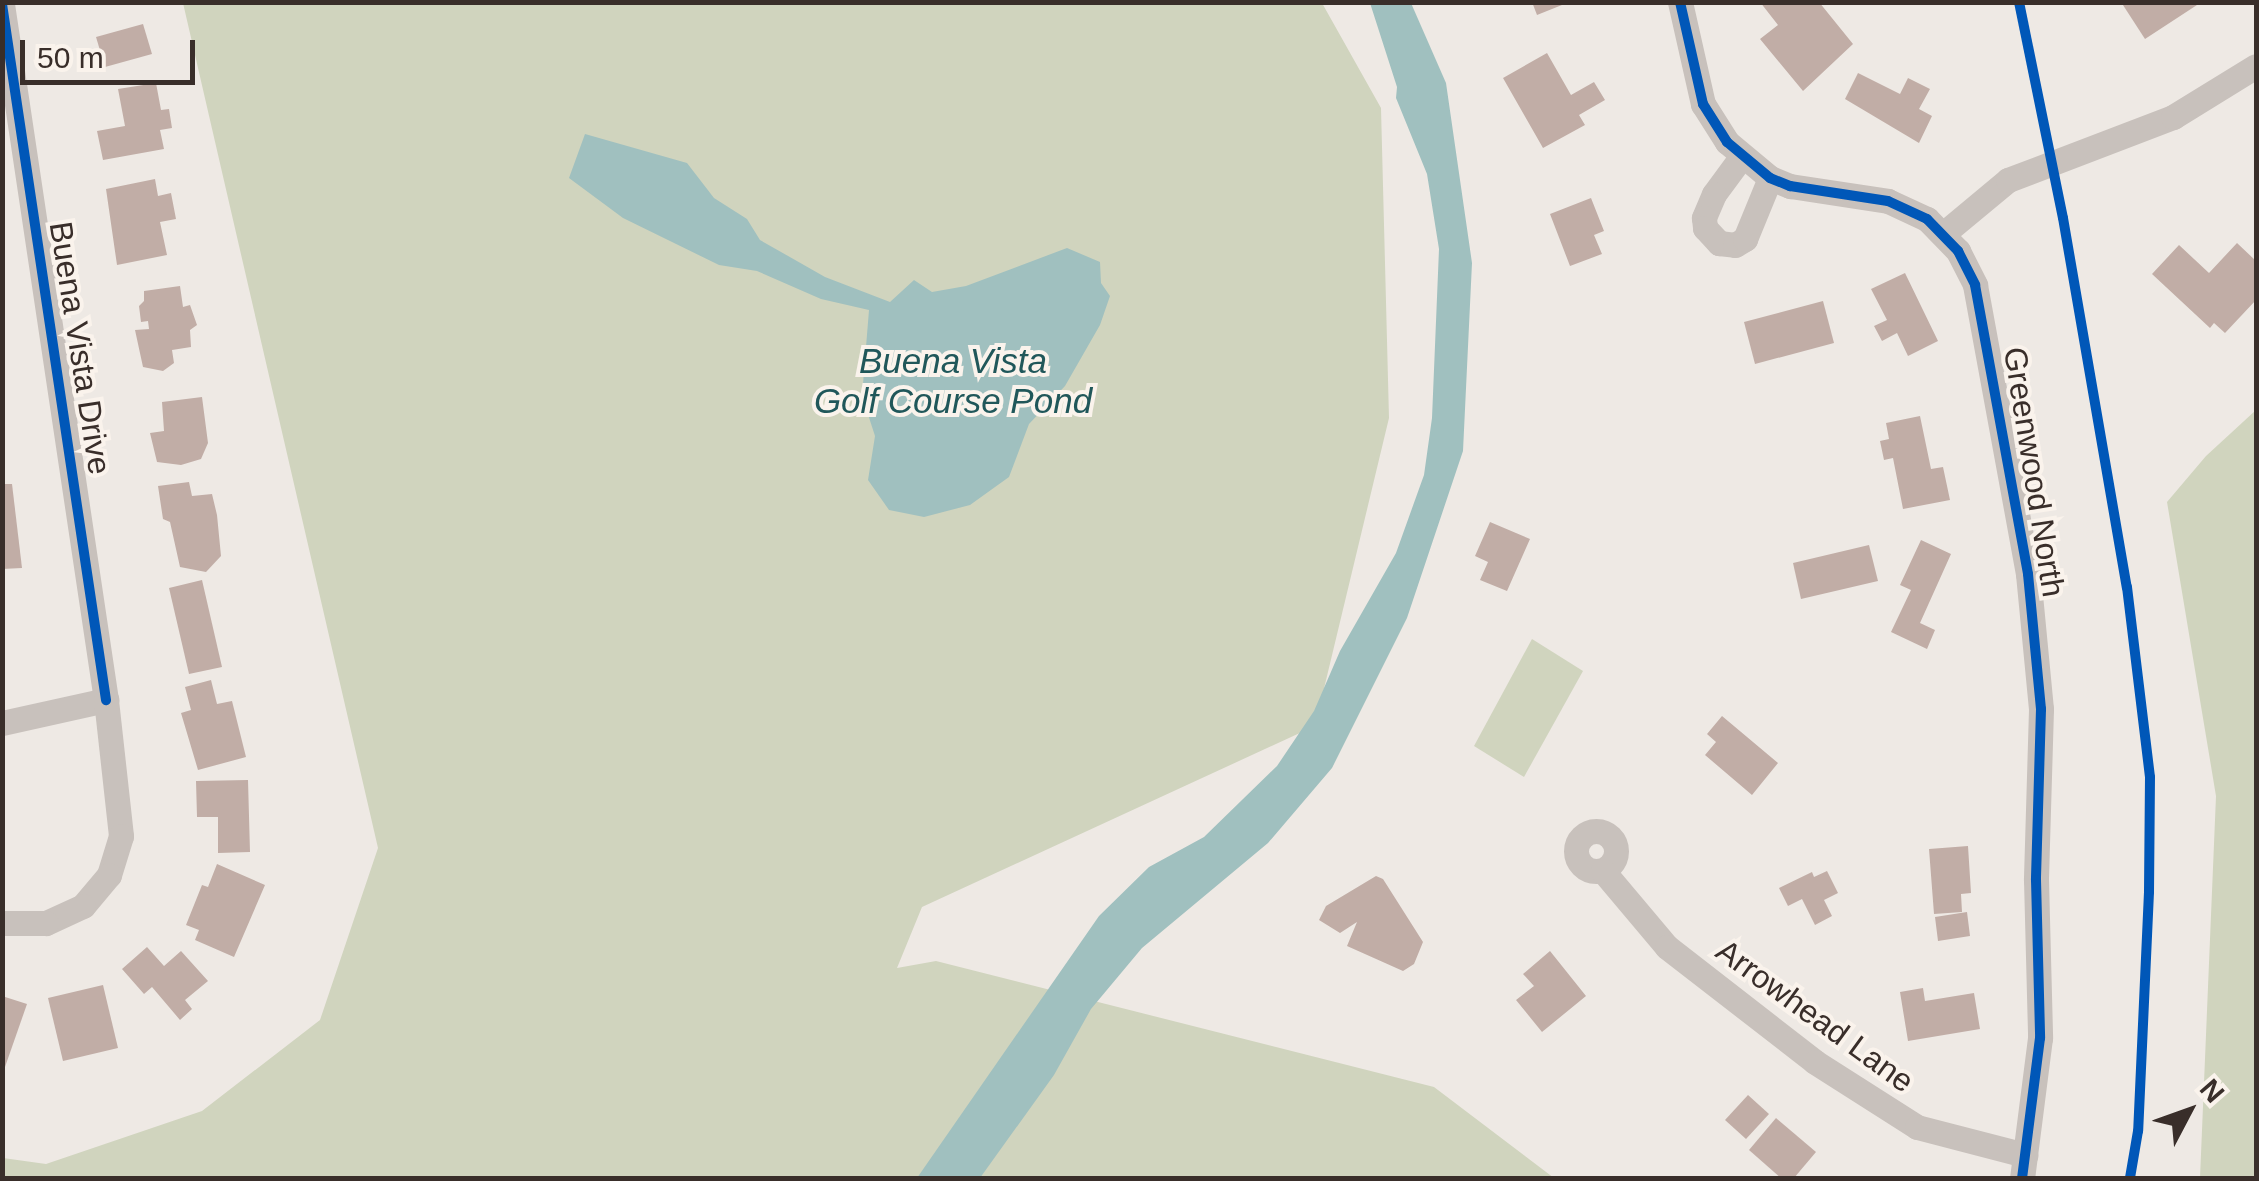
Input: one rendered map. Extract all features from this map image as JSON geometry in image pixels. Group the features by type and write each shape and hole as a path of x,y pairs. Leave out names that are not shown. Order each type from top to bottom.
{"street":[{"name":"Greenwood North","path":"1680,2 1704,104 1714,125 1742,156 1770,178 1810,190 1888,201 1928,219 1966,266 1986,328 2039,672 2036,880 2040,1038 2023,1167"},
{"name":"Buena Vista Drive","path":"2,4 122,815 118,856 110,875 83,906 65,916 25,926 2,923"},
{"path":"1943,234 2008,180 2174,117 2256,66"},
{"path":"1742,156 1704,218 1705,228 1719,243 1735,245 1746,239 1770,178"},
{"path":"2,723 106,700"},
{"name":"Arrowhead Lane","path":"1603,871 1667,947 1815,1062 1916,1127 2023,1167"}],"green space":[{"path":"183,3 1322,3 1381,108 1389,418 1315,726 922,907 897,968 936,961 1434,1087 1554,1178 3,1178 3,1158 46,1164 202,1111 320,1020 378,848"},
{"path":"2256,410 2256,1178 2200,1178 2216,796 2167,502 2206,456"},
{"path":"1532,639 1583,671 1524,777 1474,746"}],"water":[{"path":"1370,3 1411,3 1446,83 1472,263 1463,451 1407,618 1332,768 1268,843 1142,948 1091,1009 1054,1075 980,1178 917,1178 1099,916 1149,867 1204,837 1277,766 1314,711 1340,651 1396,553 1424,475 1432,418 1439,249 1427,174 1396,98 1397,87"},
{"name":"Buena Vista Golf Course Pond","path":"585,134 687,163 714,198 747,219 760,240 825,277 890,302 914,280 932,292 966,286 1067,248 1100,262 1101,283 1110,296 1100,325 1065,386 1029,424 1009,477 970,505 924,517 889,510 868,480 875,436 862,396 869,310 821,299 757,271 719,265 623,218 569,178"}],"building":[{"path":"1532,2 1567,2 1567,3 1537,15"},
{"path":"1760,2 1819,2 1853,44 1803,91 1760,39 1778,25"},
{"path":"2121,2 2196,2 2197,5 2145,39"},
{"path":"143,24 152,54 105,67 96,37"},
{"path":"1547,53 1571,95 1594,82 1605,100 1579,115 1585,125 1543,148 1503,78"},
{"path":"1858,73 1900,94 1908,78 1930,89 1919,109 1932,116 1919,143 1845,99"},
{"path":"156,83 161,110 169,109 172,128 160,130 164,149 103,160 97,131 125,126 118,89"},
{"path":"155,179 158,196 171,193 176,219 160,222 167,255 117,265 106,189"},
{"path":"1591,198 1604,231 1594,235 1602,254 1570,266 1550,214"},
{"path":"2237,243 2256,261 2256,300 2225,333 2214,323 2210,328 2152,274 2179,245 2209,273"},
{"path":"1905,273 1938,341 1908,356 1897,333 1882,341 1874,326 1887,320 1871,289"},
{"path":"180,286 183,307 190,305 197,325 190,330 191,347 172,350 174,363 163,371 143,367 135,330 149,329 148,321 141,322 139,306 144,301 144,291"},
{"path":"1823,301 1834,343 1755,364 1744,322"},
{"path":"202,397 208,443 201,459 181,465 157,462 150,433 164,431 162,402"},
{"path":"1920,416 1931,469 1943,467 1950,500 1903,509 1893,458 1884,460 1880,441 1889,439 1886,423"},
{"path":"189,482 192,496 212,494 217,515 221,556 206,572 180,567 170,522 163,519 158,486"},
{"path":"2,484 12,484 22,568 2,569"},
{"path":"1490,522 1530,539 1507,591 1480,580 1488,562 1475,556"},
{"path":"1921,540 1951,554 1920,623 1935,630 1927,649 1891,632 1911,590 1900,585"},
{"path":"1869,545 1878,581 1801,599 1793,563"},
{"path":"202,580 222,667 189,674 169,588"},
{"path":"211,680 217,704 232,701 246,757 198,770 181,713 191,710 185,687"},
{"path":"1722,716 1778,763 1752,795 1705,755 1716,742 1707,734"},
{"path":"248,780 250,852 218,853 218,817 197,817 196,781"},
{"path":"1968,846 1971,893 1961,894 1962,912 1934,914 1929,849"},
{"path":"217,864 265,885 234,957 195,940 199,930 186,925 202,885 208,887"},
{"path":"1827,871 1838,893 1824,900 1832,916 1815,925 1802,899 1788,906 1779,888 1812,872 1814,877"},
{"path":"1376,876 1383,879 1423,942 1414,964 1403,971 1347,946 1357,922 1340,933 1319,920 1326,906"},
{"path":"1967,912 1970,936 1938,941 1935,917"},
{"path":"147,947 164,966 181,951 208,981 185,1000 192,1009 180,1020 152,987 144,994 122,969"},
{"path":"1550,951 1586,996 1542,1032 1516,1000 1534,986 1523,974"},
{"path":"103,985 118,1048 63,1061 48,998"},
{"path":"1923,988 1925,1001 1974,993 1980,1029 1908,1041 1900,992"},
{"path":"2,996 27,1004 5,1067 2,1066"},
{"path":"1748,1095 1769,1114 1746,1139 1725,1120"},
{"path":"1776,1118 1816,1152 1794,1178 1781,1178 1749,1150"}],"cycle path":[{"path":"1680,2 1703,104 1727,142 1770,178 1790,186 1888,201 1927,219 1958,251 1975,285 2028,574 2041,709 2036,880 2040,1038 2022,1178"},
{"path":"2019,2 2063,218 2127,587 2150,777 2138,1131 2130,1178"},
{"path":"2,4 106,700"}]}
